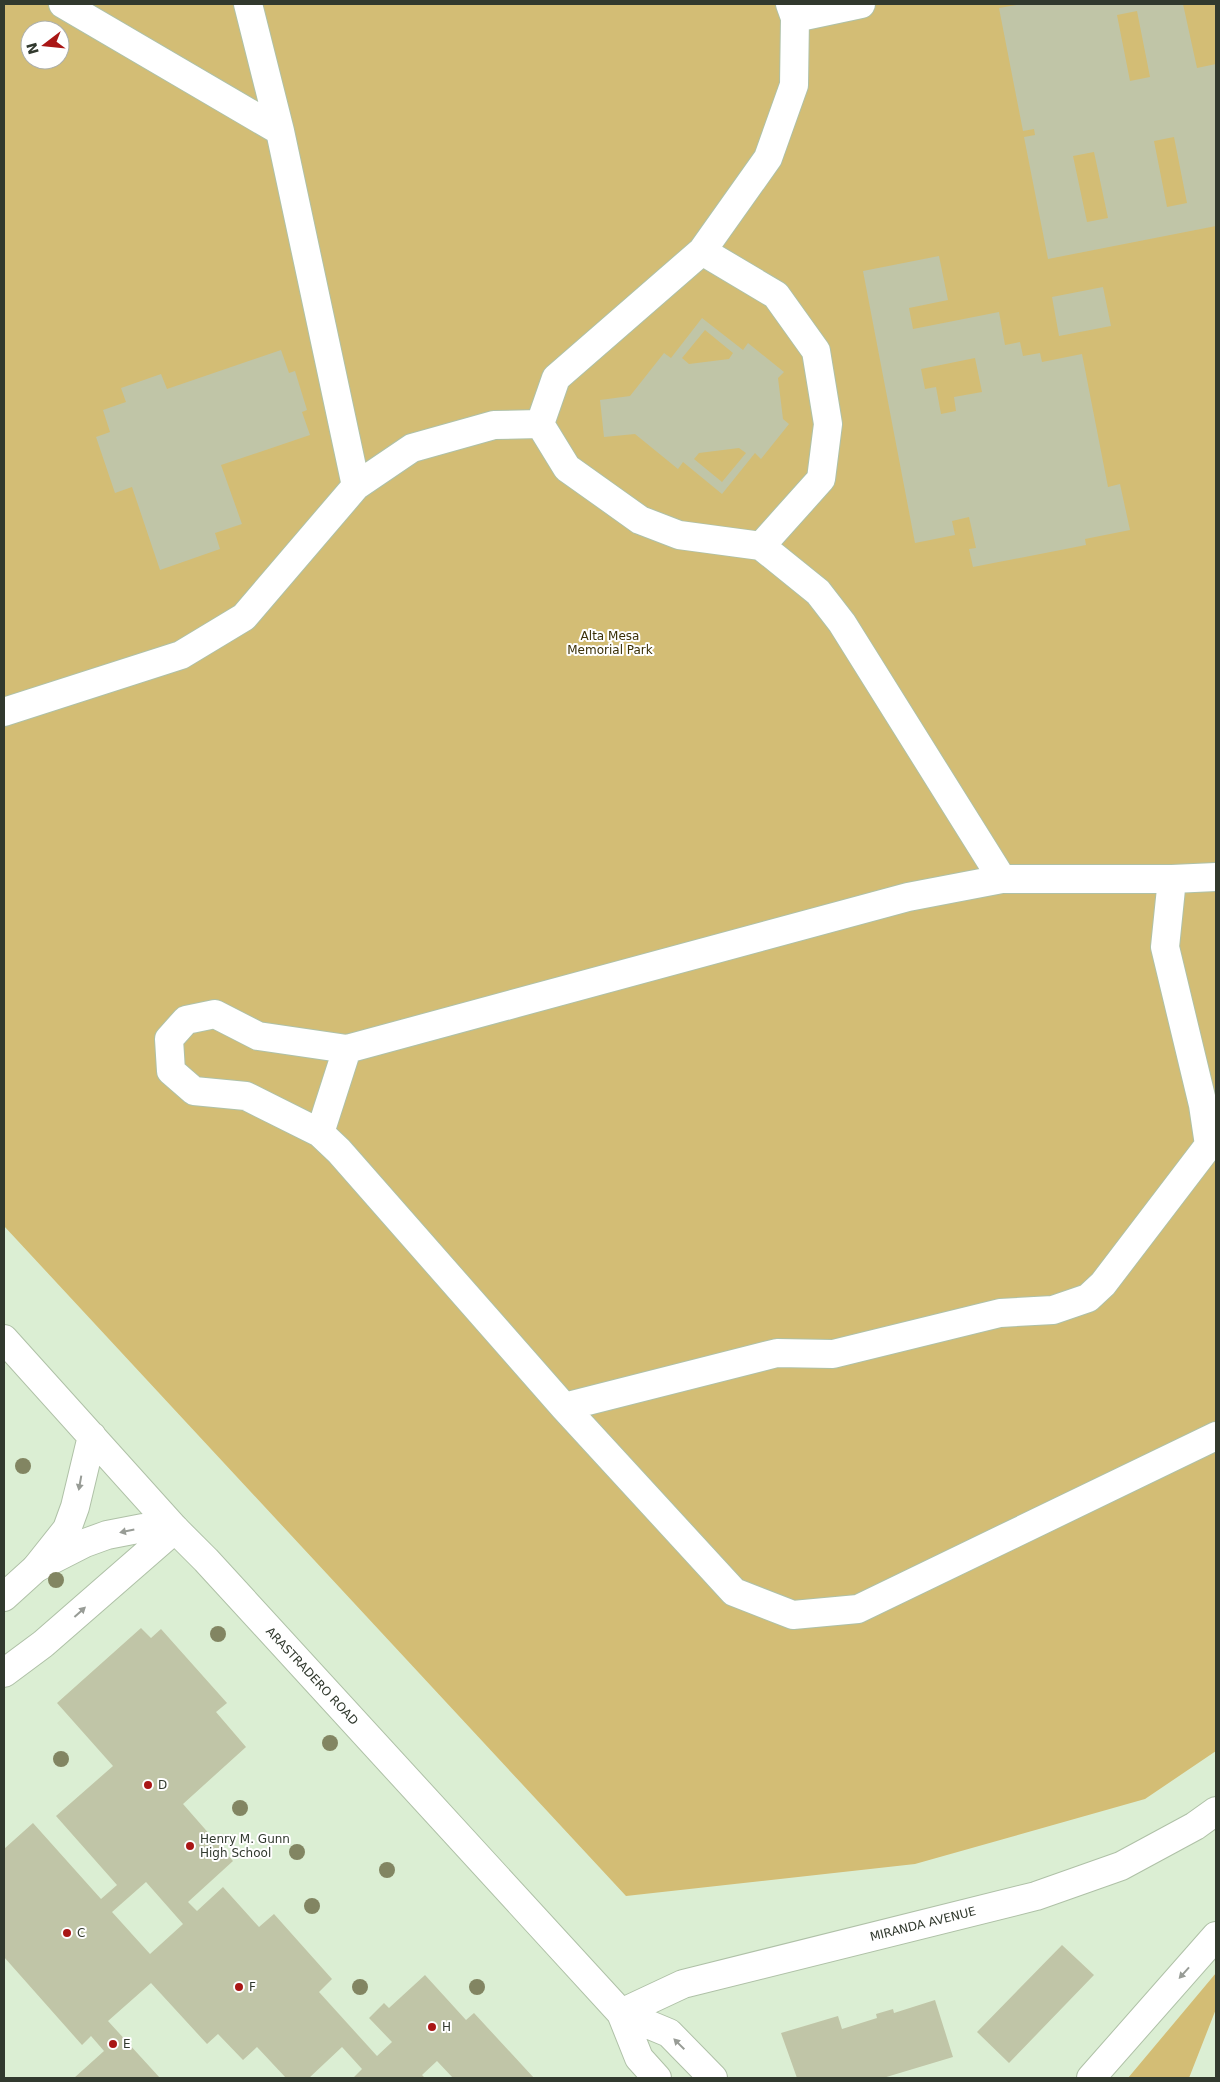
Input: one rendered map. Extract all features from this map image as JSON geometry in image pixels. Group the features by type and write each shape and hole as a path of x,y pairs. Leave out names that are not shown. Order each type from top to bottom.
{"main road":[{"path":"63,4 280,132"},
{"path":"248,4 280,132 356,486"},
{"path":"540,424 556,378 702,251 768,158 794,85 793,11 861,4"},
{"path":"702,251 776,295 816,351 828,424 821,479 761,546"},
{"path":"4,712 181,655 244,617 356,486 412,448 494,426 540,424"},
{"path":"540,424 567,468 640,520 679,535 761,546 818,592 842,623 1002,879"},
{"path":"1216,877 1172,879 1002,879 908,897 347,1049 258,1036 215,1014 186,1020 169,1039 171,1071 194,1091 246,1096 320,1133 339,1151 564,1407 734,1592 793,1615 858,1609 1216,1436"},
{"path":"564,1407 777,1353 833,1354 1000,1313 1053,1310 1088,1298 1103,1284 1209,1145 1203,1105 1165,947 1172,879"},
{"path":"320,1133 347,1049"},
{"name":"ARASTRADERO ROAD","path":"4,1339 175,1529 206,1560 621,2013 639,2058 658,2078"},
{"path":"4,1597 36,1568 67,1529 75,1507 92,1436"},
{"path":"36,1568 85,1543 107,1535 143,1528 175,1529"},
{"path":"4,1673 43,1644 175,1529"},
{"name":"MIRANDA AVENUE","path":"621,2013 682,1984 1036,1896 1120,1866 1196,1826 1216,1812"},
{"path":"1091,2078 1216,1936"},
{"name":"ARASTRADERO ROAD","path":"621,2013 669,2033 713,2078"}],"green space":[{"name":"Alta Mesa Memorial Park","path":"4,4 1216,4 1216,1751 1145,1799 915,1864 626,1896 4,1226"},
{"path":"1216,1973 1216,2009 1189,2078 1128,2078"}],"building":[{"path":"1023,4 1183,4 1197,68 1216,64 1216,226 1048,259 1024,137 1035,135 1034,129 1023,131 999,8","holes":["1137,11 1150,77 1130,81 1117,15","1174,137 1187,203 1167,207 1154,141","1094,152 1108,218 1087,222 1073,156"]},
{"path":"939,256 948,300 909,308 913,329 999,312 1005,345 1020,342 1023,356 1040,353 1042,362 1082,354 1108,487 1120,484 1130,530 1085,539 1086,545 973,567 969,549 976,548 969,517 952,521 955,535 915,543 863,271","holes":["975,358 982,392 954,397 956,411 941,414 936,387 925,389 921,369"]},
{"path":"1103,287 1111,326 1059,336 1052,297"},
{"path":"702,318 743,350 748,343 784,372 778,378 783,419 789,424 761,459 755,453 722,494 683,462 678,469 635,434 604,437 600,400 630,396 664,353 671,358","holes":["705,330 733,353 729,359 689,364 682,358","739,448 746,453 722,482 694,459 699,453"]},
{"path":"281,350 289,373 295,371 307,410 302,412 310,435 221,465 242,524 215,533 220,549 160,570 132,487 115,493 96,437 110,432 103,410 126,402 121,388 161,374 167,389"},
{"path":"141,1628 151,1638 161,1629 227,1703 216,1712 246,1747 183,1804 233,1861 188,1902 197,1911 223,1887 259,1927 274,1914 332,1979 319,1992 377,2056 392,2042 369,2018 384,2003 389,2008 425,1975 466,2020 474,2013 534,2078 453,2078 437,2061 422,2075 425,2078 353,2078 362,2069 342,2047 309,2078 286,2078 257,2047 243,2060 218,2034 207,2044 151,1983 108,2021 160,2078 74,2078 104,2051 91,2036 82,2045 4,1957 4,1849 33,1823 101,1899 117,1885 56,1816 113,1766 57,1703","holes":["146,1882 183,1924 150,1954 112,1912"]},
{"path":"1062,1945 1094,1975 1009,2063 977,2032"},
{"path":"935,2000 953,2057 883,2078 797,2078 781,2033 838,2016 842,2029 877,2018 876,2014 893,2009 894,2013"}],"place":[{"name":"D","path":"148,1785"},
{"name":"Henry M. Gunn High School","path":"190,1846"},
{"name":"C","path":"67,1933"},
{"name":"F","path":"239,1987"},
{"name":"H","path":"432,2027"},
{"name":"E","path":"113,2044"}]}
